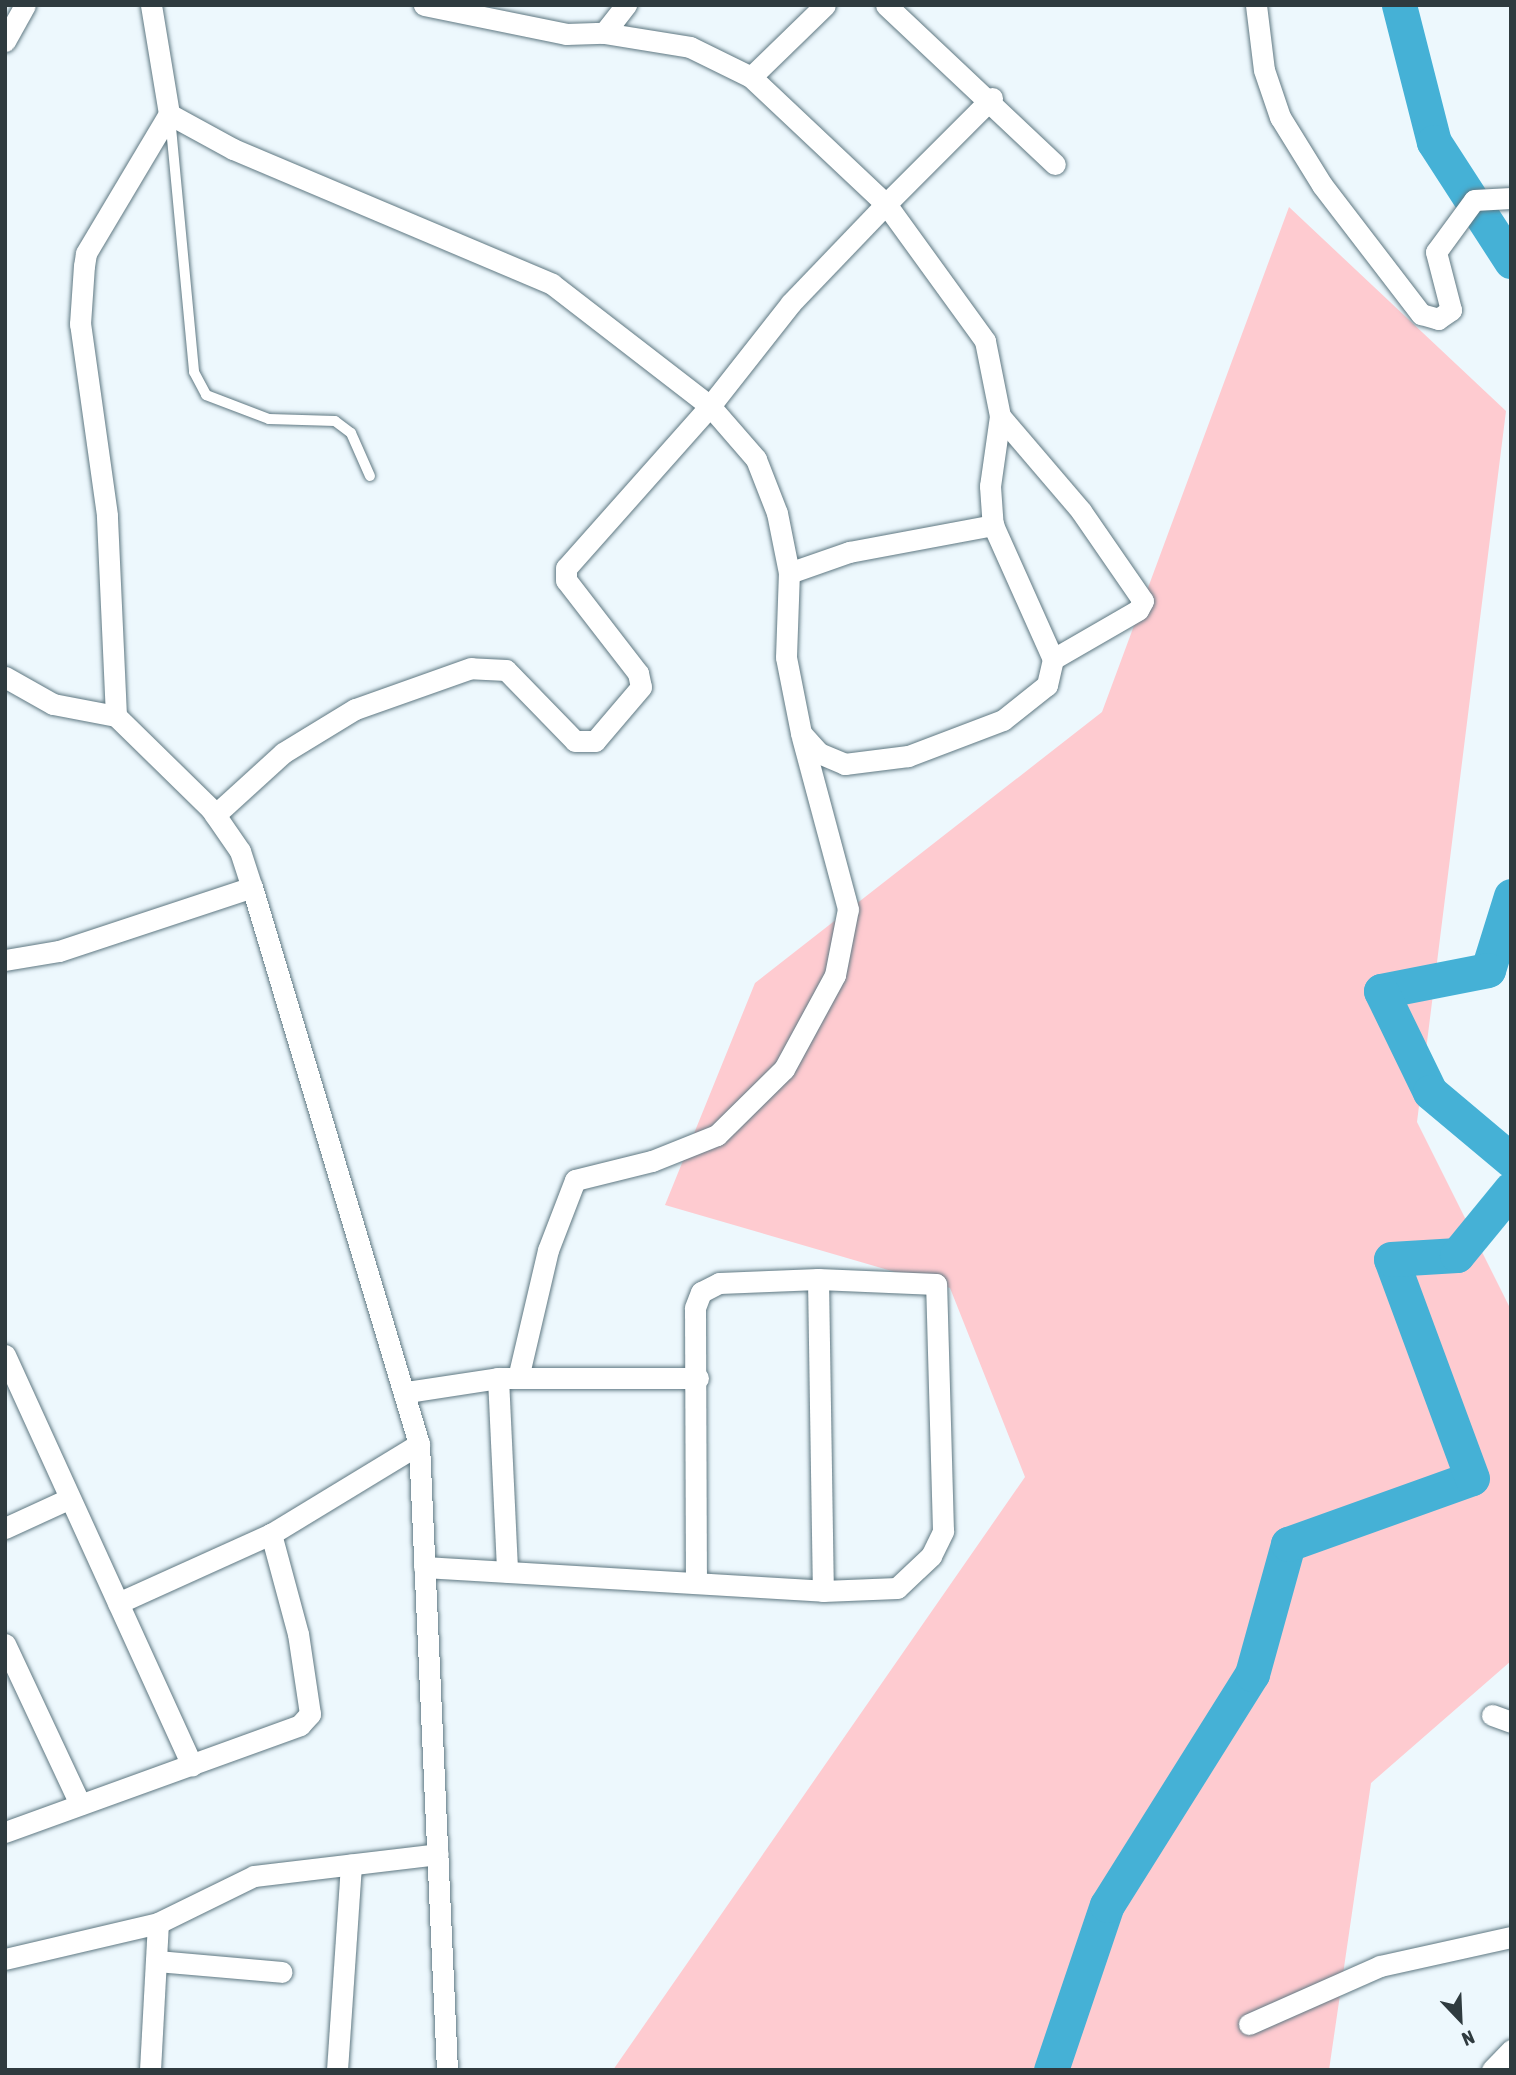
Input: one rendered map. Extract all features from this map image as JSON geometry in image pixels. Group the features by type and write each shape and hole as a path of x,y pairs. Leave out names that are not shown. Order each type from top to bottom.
{"street":[{"path":"5,40 25,5"},
{"path":"116,716 107,515 80,324 86,253 169,114 151,5"},
{"path":"424,5 566,34 604,33 690,47 751,77 886,204 985,341 1000,416 990,486 992,525 1053,659 1047,685 1003,720 908,757 845,764 819,753 801,733"},
{"path":"604,33 626,5"},
{"path":"751,77 824,5"},
{"path":"886,5 992,98 1055,164"},
{"path":"1256,5 1264,70 1280,117 1366,244 1430,319 1451,310 1453,301 1436,252 1474,200 1511,198"},
{"path":"215,815 283,753 355,709 471,668 506,670 575,741 595,741 641,687 638,673 566,580 566,568 710,405 791,303 992,98"},
{"path":"169,114 233,149 552,284 710,405 756,459 777,513 789,573 786,657 801,733 848,909 835,975 784,1069 717,1135 652,1161 575,1180 548,1250 508,1378 507,1572"},
{"path":"1000,416 1081,511 1143,601 1119,622 1053,659"},
{"path":"789,573 849,552 992,525"},
{"path":"5,677 53,704 116,716 215,815 240,851 252,887 310,1093 407,1392 419,1444 447,2070"},
{"path":"5,960 59,951 252,887"},
{"path":"424,1567 823,1591 897,1588 932,1556 943,1531 941,1292 936,1284 890,1278 818,1279 719,1283 701,1292 695,1308 698,1378 696,1583"},
{"path":"818,1279 823,1591"},
{"path":"5,1355 68,1499 192,1765"},
{"path":"407,1392 508,1378 698,1378"},
{"path":"118,1603 271,1534 419,1444"},
{"path":"5,1528 68,1499"},
{"path":"5,1832 300,1725 310,1714 298,1634 271,1534"},
{"path":"5,1644 80,1804"},
{"path":"5,1959 158,1923 254,1876 438,1854"},
{"path":"337,2070 351,1864"},
{"path":"150,2070 158,1923"},
{"path":"1249,2024 1380,1966 1511,1937"},
{"path":"157,1961 282,1972"},
{"path":"1492,2070 1511,2050"}],"lane":[{"path":"169,114 194,372 206,396 268,419 335,421 351,433 370,476"}],"shaded area":[{"path":"1289,207 1506,411 1417,1122 1511,1310 1511,1661 1371,1783 1329,2070 613,2070 1025,1477 950,1288 665,1205 755,983 1102,712"}],"waterway":[{"path":"1399,5 1434,142 1511,261"},
{"path":"1511,896 1488,970 1381,991 1430,1092 1511,1160"},
{"path":"1051,2070 1107,1905 1252,1674 1288,1544 1472,1478 1391,1259 1457,1255 1511,1189"}]}
